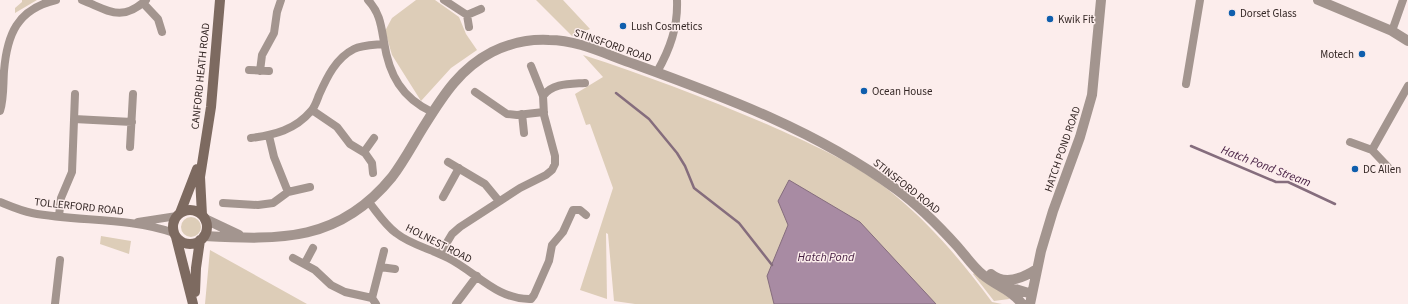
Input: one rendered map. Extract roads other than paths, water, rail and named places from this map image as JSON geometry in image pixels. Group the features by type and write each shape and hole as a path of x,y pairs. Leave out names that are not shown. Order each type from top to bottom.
{"main road":[{"name":"CANFORD HEATH ROAD","path":"204,217 200,185 202,154 211,107 220,0"},
{"name":"CANFORD HEATH ROAD","path":"179,214 202,154"},
{"path":"185,210 194,210 204,217 207,228 202,238 196,268 194,304 173,224 179,214 185,210"},
{"path":"175,235 185,243 190,244 202,238"}],"street":[{"path":"0,111 7,48 13,29 18,21 34,9 56,0"},
{"path":"82,0 108,12 118,14 134,10 144,1 158,19 162,32"},
{"path":"260,71 262,55 274,33 280,0"},
{"path":"368,0 375,8 381,20 384,44 393,77 400,88 420,106 432,112"},
{"path":"444,0 467,15 469,27"},
{"path":"657,72 668,52 674,32 677,14 677,0"},
{"name":"HATCH POND ROAD","path":"1031,299 1037,269 1053,211 1080,137 1092,95 1101,0"},
{"path":"1186,84 1200,0"},
{"path":"1318,0 1392,31 1408,41"},
{"path":"1392,31 1403,0"},
{"path":"467,15 481,9"},
{"name":"STINSFORD ROAD","path":"202,238 268,238 306,234 342,219 368,201 393,175 446,91 461,74 478,60 513,43 531,40 562,41 596,50 657,72 760,113 828,144 898,190 934,221 981,274 1006,289 1022,304"},
{"path":"251,138 269,136 285,131 296,124 312,110 334,66 345,54 356,48 384,44"},
{"path":"440,254 452,234 460,227 499,201 520,188 546,175 552,170 555,156 544,112 543,96 531,66"},
{"path":"249,70 269,71"},
{"path":"543,96 548,89 585,83"},
{"path":"1372,150 1408,86"},
{"path":"475,92 506,114 544,112"},
{"path":"59,216 61,198 72,172 76,94"},
{"path":"130,147 133,94"},
{"path":"312,110 337,127 350,144 364,152 372,163 373,173"},
{"path":"522,114 524,133"},
{"path":"74,119 132,122"},
{"path":"269,136 274,157 288,192"},
{"path":"364,152 374,138"},
{"path":"1350,142 1372,150 1388,167"},
{"path":"448,162 485,184 499,201"},
{"path":"443,197 459,168"},
{"path":"223,203 258,205 273,203 288,192 310,187"},
{"name":"HOLNEST ROAD","path":"368,201 395,232 406,240 440,254 504,294 532,301 543,278 549,261 552,245 563,232 569,216 573,210 580,210 586,215"},
{"name":"TOLLERFORD ROAD","path":"0,202 22,210 59,216 133,222 175,235"},
{"name":"TOLLERFORD ROAD","path":"133,222 179,214"},
{"name":"STINSFORD ROAD","path":"204,217 245,237"},
{"path":"957,246 995,277 1008,280 1014,279 1028,275 1037,269"},
{"path":"305,263 313,248"},
{"path":"293,258 305,263 324,277 331,285 345,292 374,301 384,251"},
{"path":"54,304 60,260"},
{"path":"380,266 395,269"},
{"path":"456,304 476,276"},
{"name":"STINSFORD ROAD","path":"992,281 1031,299"}],"water":[{"name":"Hatch Pond","path":"789,180 860,222 936,304 774,304 767,276 788,225 778,201"}],"waterway":[{"name":"Hatch Pond Stream","path":"616,93 649,119 677,153 685,166 694,188 739,223 772,265"},
{"name":"Hatch Pond Stream","path":"1191,146 1276,182 1288,182 1335,204"}],"place":[{"name":"Dorset Glass","path":"1232,13"},
{"name":"Kwik Fit","path":"1050,19"},
{"name":"Lush Cosmetics","path":"623,26"},
{"name":"Motech","path":"1362,54"},
{"name":"Ocean House","path":"864,91"},
{"name":"DC Allen","path":"1355,169"}]}
